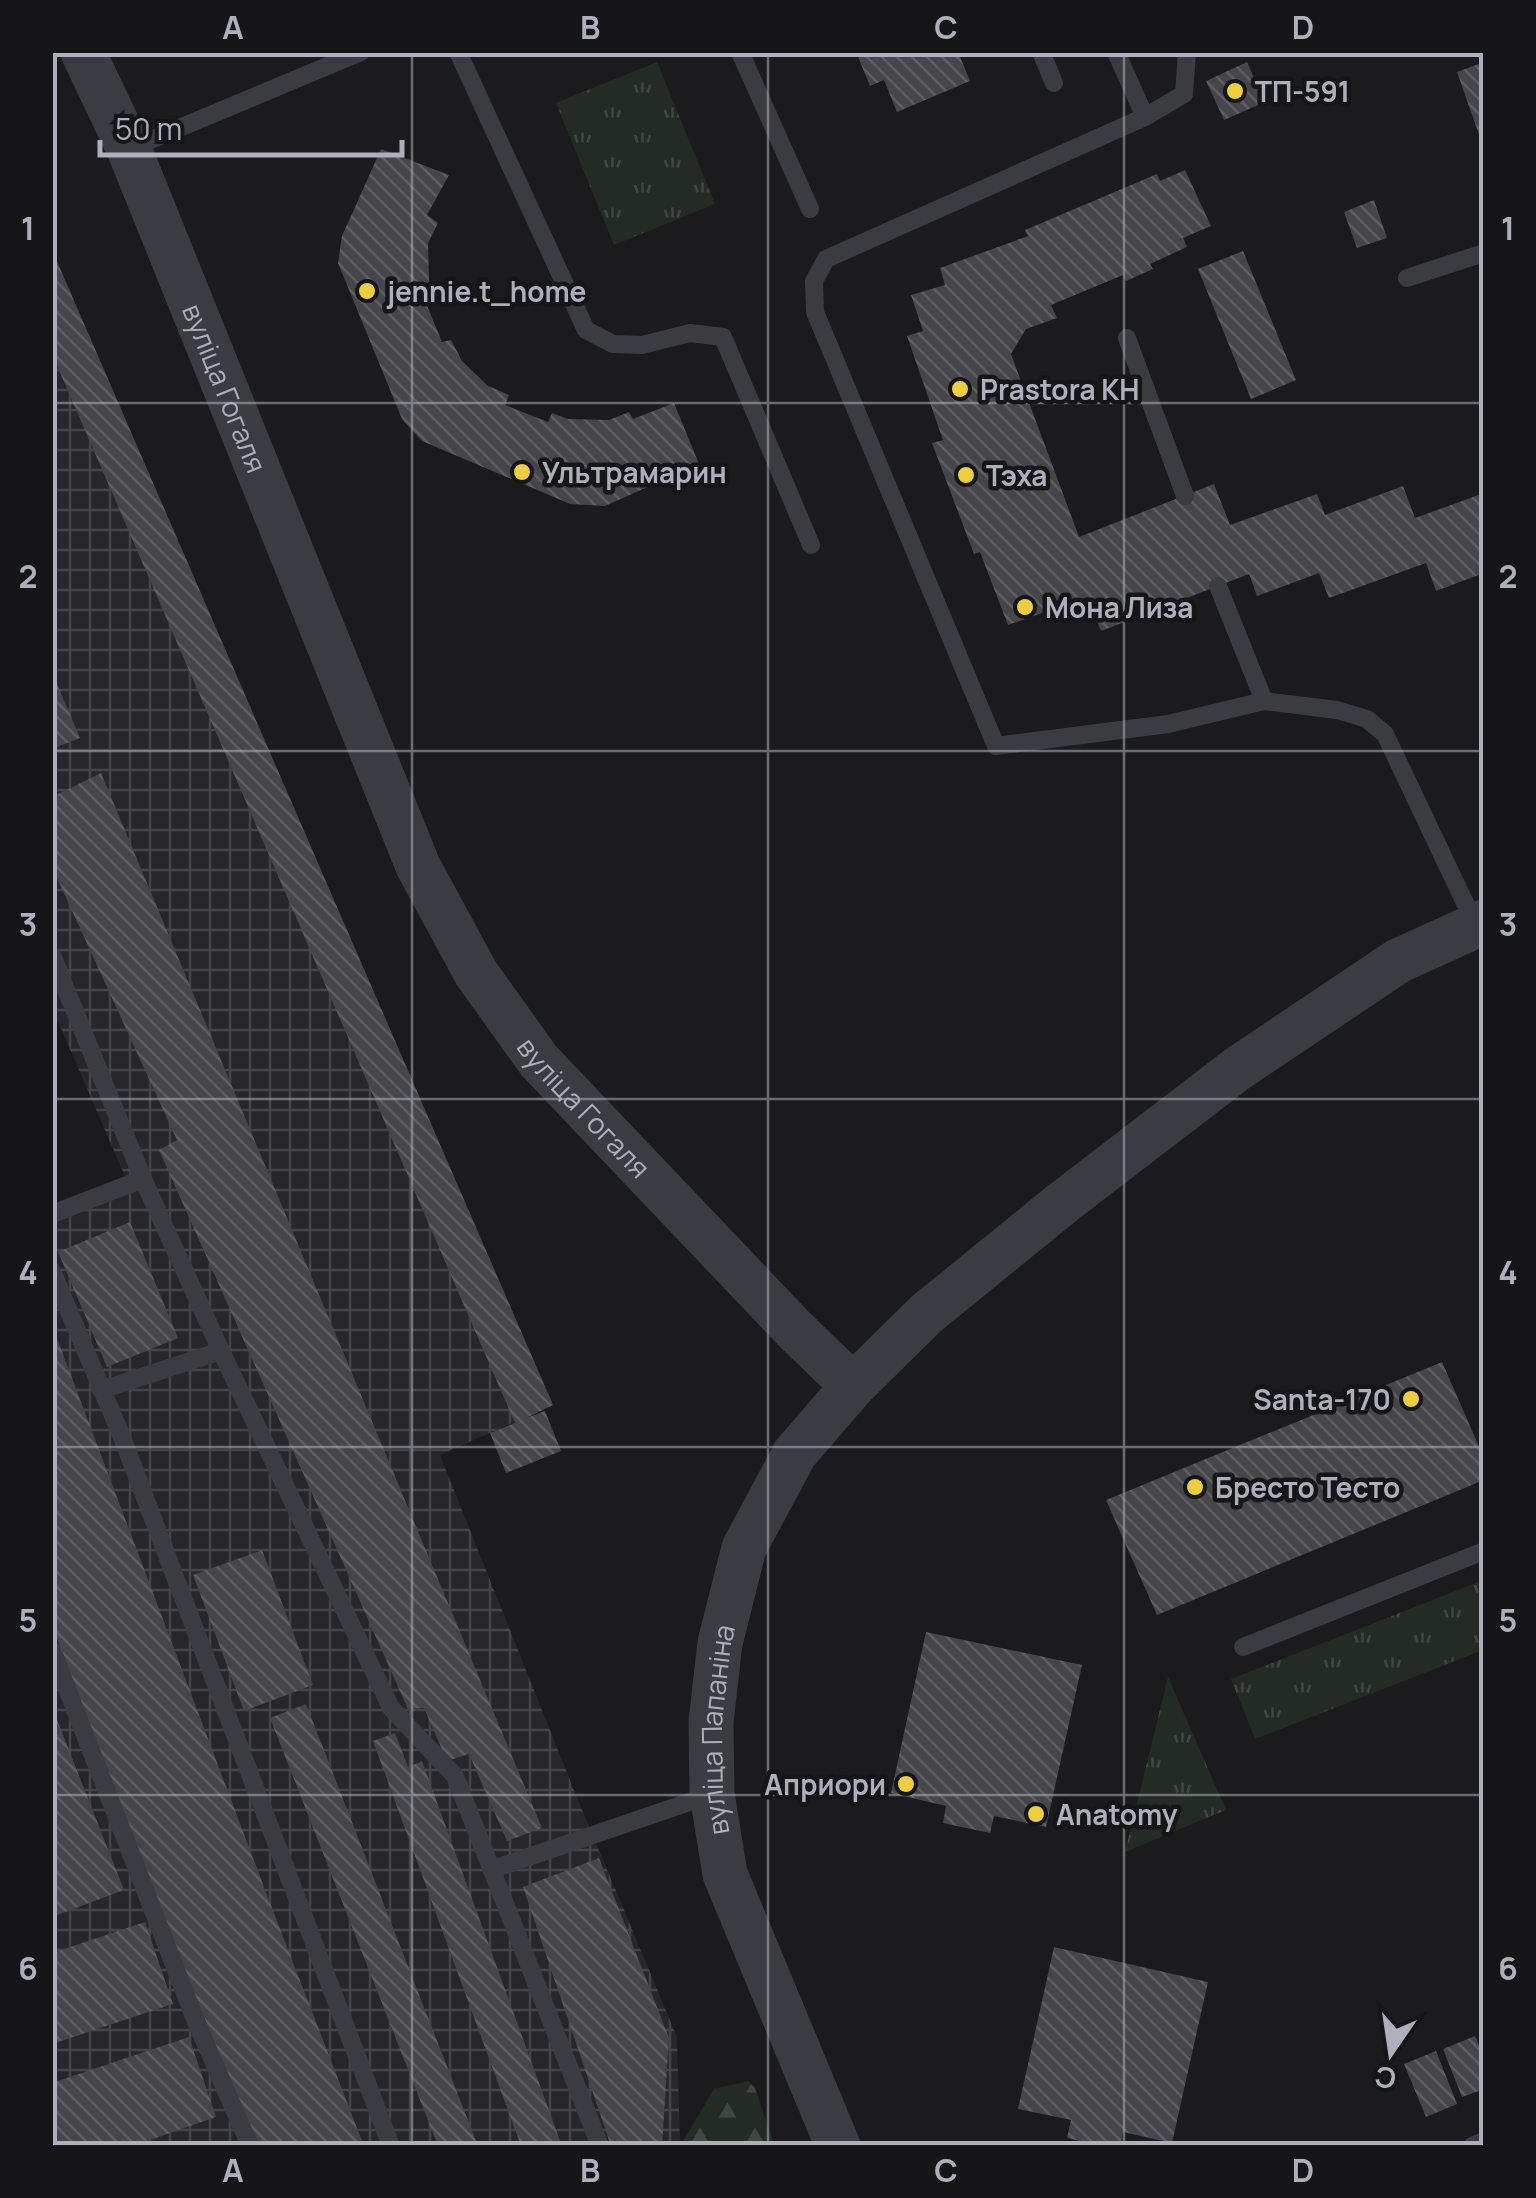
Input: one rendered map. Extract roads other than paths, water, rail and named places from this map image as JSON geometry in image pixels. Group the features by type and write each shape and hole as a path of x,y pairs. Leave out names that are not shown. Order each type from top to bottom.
{"street":[{"name":"вуліца Гогаля","path":"83,52 129,149 418,866 476,973 538,1061 853,1386"},
{"path":"853,1386 926,1314 1065,1201 1238,1070 1398,960 1480,923"},
{"name":"вуліца Папаніна","path":"838,2146 725,1874 712,1794 711,1722 720,1643 744,1548 796,1453 853,1386"}],"lane":[{"path":"129,149 361,52"},
{"path":"458,52 586,330 613,344 642,345 690,333 724,338 811,545"},
{"path":"740,52 810,209"},
{"path":"1041,52 1054,83"},
{"path":"1116,52 1145,118"},
{"path":"1187,52 1184,94 1145,118 826,259 814,281 816,312 987,747 1168,724 1264,701 1337,710 1368,720 1385,734 1480,923"},
{"path":"1408,278 1484,252"},
{"path":"1126,338 1184,496"},
{"path":"1218,586 1264,701"},
{"path":"52,955 143,1179 391,1708 455,1776 600,2146"},
{"path":"52,1214 143,1179"},
{"path":"52,1270 391,2146"},
{"path":"101,1390 221,1351"},
{"path":"1243,1647 1484,1551"},
{"path":"52,1650 197,2024 250,2146"},
{"path":"493,1869 712,1794"},
{"path":"1472,2146 1484,2141"}],"place":[{"name":"ТП-591","path":"1235,91"},
{"name":"jennie.t_home","path":"367,291"},
{"name":"Prastora KH","path":"960,389"},
{"name":"Ультрамарин","path":"522,472"},
{"name":"Тэха","path":"966,475"},
{"name":"Мона Лиза","path":"1025,607"},
{"name":"Santa-170","path":"1411,1399"},
{"name":"Бресто Тесто","path":"1195,1487"},
{"name":"Априори","path":"906,1784"},
{"name":"Anatomy","path":"1036,1814"}]}
